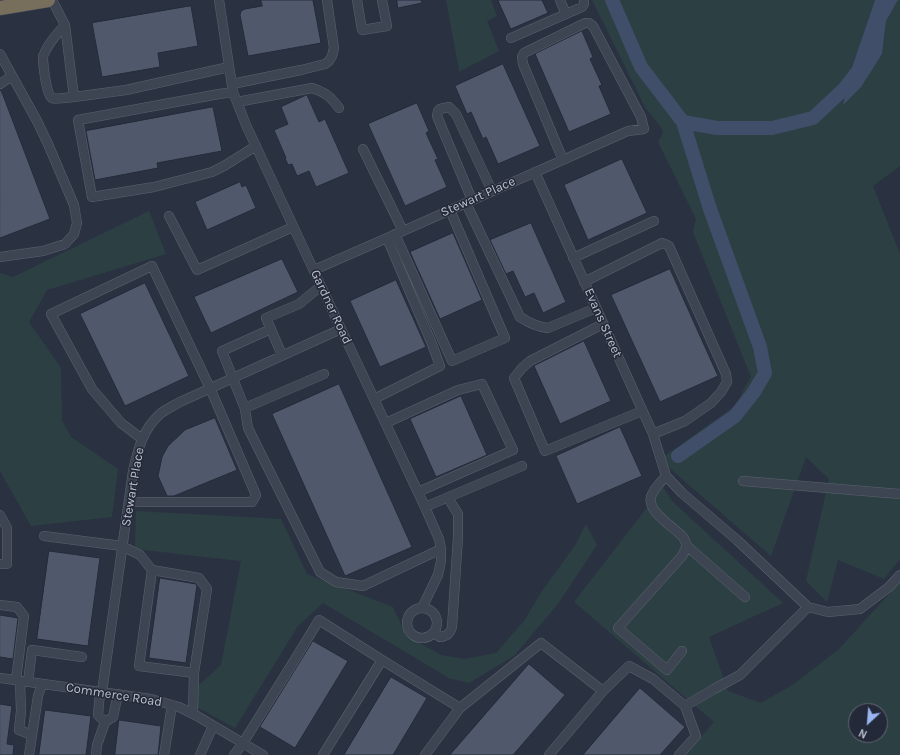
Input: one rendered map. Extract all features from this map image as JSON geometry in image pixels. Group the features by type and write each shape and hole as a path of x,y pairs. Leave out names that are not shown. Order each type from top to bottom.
{"highway":[{"path":"0,8 48,0"}],"street":[{"path":"52,0 65,25 74,97"},
{"name":"Gardner Road","path":"219,0 232,88 237,102 293,227 439,539 441,561 438,575 422,608"},
{"path":"256,146 212,172 154,188 92,197 78,120 219,94 232,88 325,64 332,56 334,48 327,0"},
{"path":"357,0 362,30 387,26 382,0"},
{"path":"560,0 566,14"},
{"path":"511,38 582,7 584,0"},
{"name":"Stewart Place","path":"314,270 469,201 563,160 628,131 644,129 641,117 593,26 589,22 524,53 522,57 523,64 563,160"},
{"path":"65,25 47,48 43,56 45,76 50,96 54,99 126,90 229,67"},
{"path":"0,54 48,144 74,205 77,223 74,234 65,244 43,251 0,257"},
{"path":"0,84 12,76"},
{"path":"237,102 312,88 327,94 339,108"},
{"path":"492,191 456,114 449,107 440,109 437,116 462,177 469,201 520,316 539,327 548,328 596,308"},
{"path":"363,149 395,234 440,366 374,399"},
{"name":"Evans Street","path":"535,172 653,434 666,476"},
{"path":"395,234 452,361 505,338 450,210"},
{"path":"169,216 197,270 293,227"},
{"path":"573,258 654,221"},
{"path":"584,282 662,243 669,246 726,374 727,382 711,404 685,421 653,434"},
{"path":"129,502 252,502 256,495 210,388 152,266 51,314 92,389 121,423 142,439"},
{"path":"282,355 266,318 299,304 321,286"},
{"path":"603,324 530,361 514,378 545,451 642,411"},
{"path":"271,329 222,351 245,408 248,428 320,572 336,582 363,586 441,549"},
{"name":"Stewart Place","path":"105,722 98,715 101,692 133,470 142,439 150,426 161,413 180,402 341,329"},
{"path":"245,408 324,374"},
{"path":"386,423 458,390 482,384 513,450 418,492"},
{"path":"425,507 522,466"},
{"path":"745,597 687,546 684,538 655,511 650,504 651,497 666,476 682,493 737,540 808,607 828,612 860,609 889,587 900,575"},
{"path":"743,482 900,494"},
{"path":"434,633 440,637 446,636 451,632 452,627 458,537 458,514 448,498"},
{"path":"0,515 6,528 7,564 0,564"},
{"path":"44,536 122,546 140,555 152,570 199,578 207,589 194,673 193,714"},
{"path":"682,651 667,670 618,628 682,556 687,546"},
{"path":"152,570 139,666 194,673"},
{"path":"0,606 17,607 24,616 21,712 19,730 32,735"},
{"path":"685,706 740,675 808,607"},
{"path":"422,608 430,610 437,617 438,624 434,633 426,638 415,637 407,626 408,616 417,609 422,608"},
{"path":"234,755 243,743 319,620 460,708"},
{"path":"425,755 460,708 541,643 603,691"},
{"path":"21,681 32,650 82,657"},
{"path":"323,755 382,660"},
{"path":"549,755 603,691 629,666 653,679 685,706 696,736 679,755"},
{"name":"Commerce Road","path":"0,678 151,699 179,707 263,755"},
{"path":"29,755 38,696 42,684"},
{"path":"96,755 97,745 105,722 113,717 118,694"},
{"path":"164,755 172,705"},
{"path":"200,755 214,726"}],"green space":[{"path":"446,0 491,0 497,16 487,21 499,51 459,72"},
{"path":"592,0 875,0 849,76 843,104 882,54 886,21 898,0 900,0 900,166 873,186 900,254 900,559 884,579 838,560 827,602 806,581 829,479 806,457 771,556 659,459 736,405 751,377 693,232 696,219 658,142 663,133 660,126 645,107"},
{"path":"149,211 166,254 47,290 29,322 61,368 62,420 71,437 118,469 112,517 31,526 0,471 0,273 13,277"},
{"path":"663,487 672,501 783,603 709,637 728,691 761,703 794,684 839,649 900,582 900,755 686,755 714,722 574,602"},
{"path":"136,511 281,519 307,574 393,607 406,635 441,655 464,659 496,653 524,621 542,591 576,544 586,524 597,545 558,604 514,656 469,683 449,678 323,603 298,626 235,728 195,706 198,686 221,665 241,561 135,549"}],"water":[{"path":"875,0 898,0 886,21 882,54 861,87 843,105 849,76"}],"building":[{"path":"261,0 313,0 321,43 248,56 240,15 241,11 245,9 262,6"},
{"path":"397,0 421,0 422,3 398,8"},
{"path":"498,0 542,0 548,13 511,29"},
{"path":"191,6 198,46 158,53 160,67 102,77 92,23"},
{"path":"582,31 593,57 590,59 602,85 599,86 611,114 569,132 535,54"},
{"path":"503,64 540,146 498,164 486,137 483,139 471,112 467,114 455,86"},
{"path":"0,90 50,219 0,238"},
{"path":"307,95 319,122 325,119 349,173 316,187 309,171 297,176 292,164 288,165 274,130 288,124 281,107"},
{"path":"417,103 429,131 426,133 438,159 435,160 447,187 405,206 368,124"},
{"path":"213,107 222,151 157,163 158,168 95,180 86,131"},
{"path":"622,159 647,213 588,240 564,185"},
{"path":"240,182 242,187 246,185 256,208 207,230 195,202"},
{"path":"531,223 566,302 543,313 534,293 525,297 513,271 506,274 490,240"},
{"path":"453,233 482,300 440,319 410,252"},
{"path":"282,259 298,292 211,333 194,297"},
{"path":"670,269 718,376 660,402 611,295"},
{"path":"396,280 426,347 380,367 350,301"},
{"path":"145,283 189,376 125,406 80,314"},
{"path":"584,341 611,401 560,424 534,366"},
{"path":"339,384 412,547 345,576 272,414"},
{"path":"461,396 487,455 436,477 410,419"},
{"path":"215,418 237,470 174,496 167,496 158,476 162,457 168,446 185,430"},
{"path":"620,427 642,476 577,504 556,456"},
{"path":"49,551 100,558 88,646 37,639"},
{"path":"160,578 197,585 186,663 149,658"},
{"path":"0,615 18,618 13,659 0,657"},
{"path":"313,641 348,661 295,748 260,727"},
{"path":"529,664 565,695 513,755 450,755"},
{"path":"391,677 427,698 393,755 344,755"},
{"path":"640,688 685,727 660,755 583,755"},
{"path":"0,704 12,706 7,744 14,745 13,755 0,755"},
{"path":"45,710 91,716 86,755 39,755"},
{"path":"119,720 161,726 158,755 115,755"}],"waterway":[{"path":"612,0 641,67 683,122"},
{"path":"678,456 735,416 754,392 765,373 760,347 710,209 683,122 717,128 772,128 813,118 845,88 858,71"}]}
